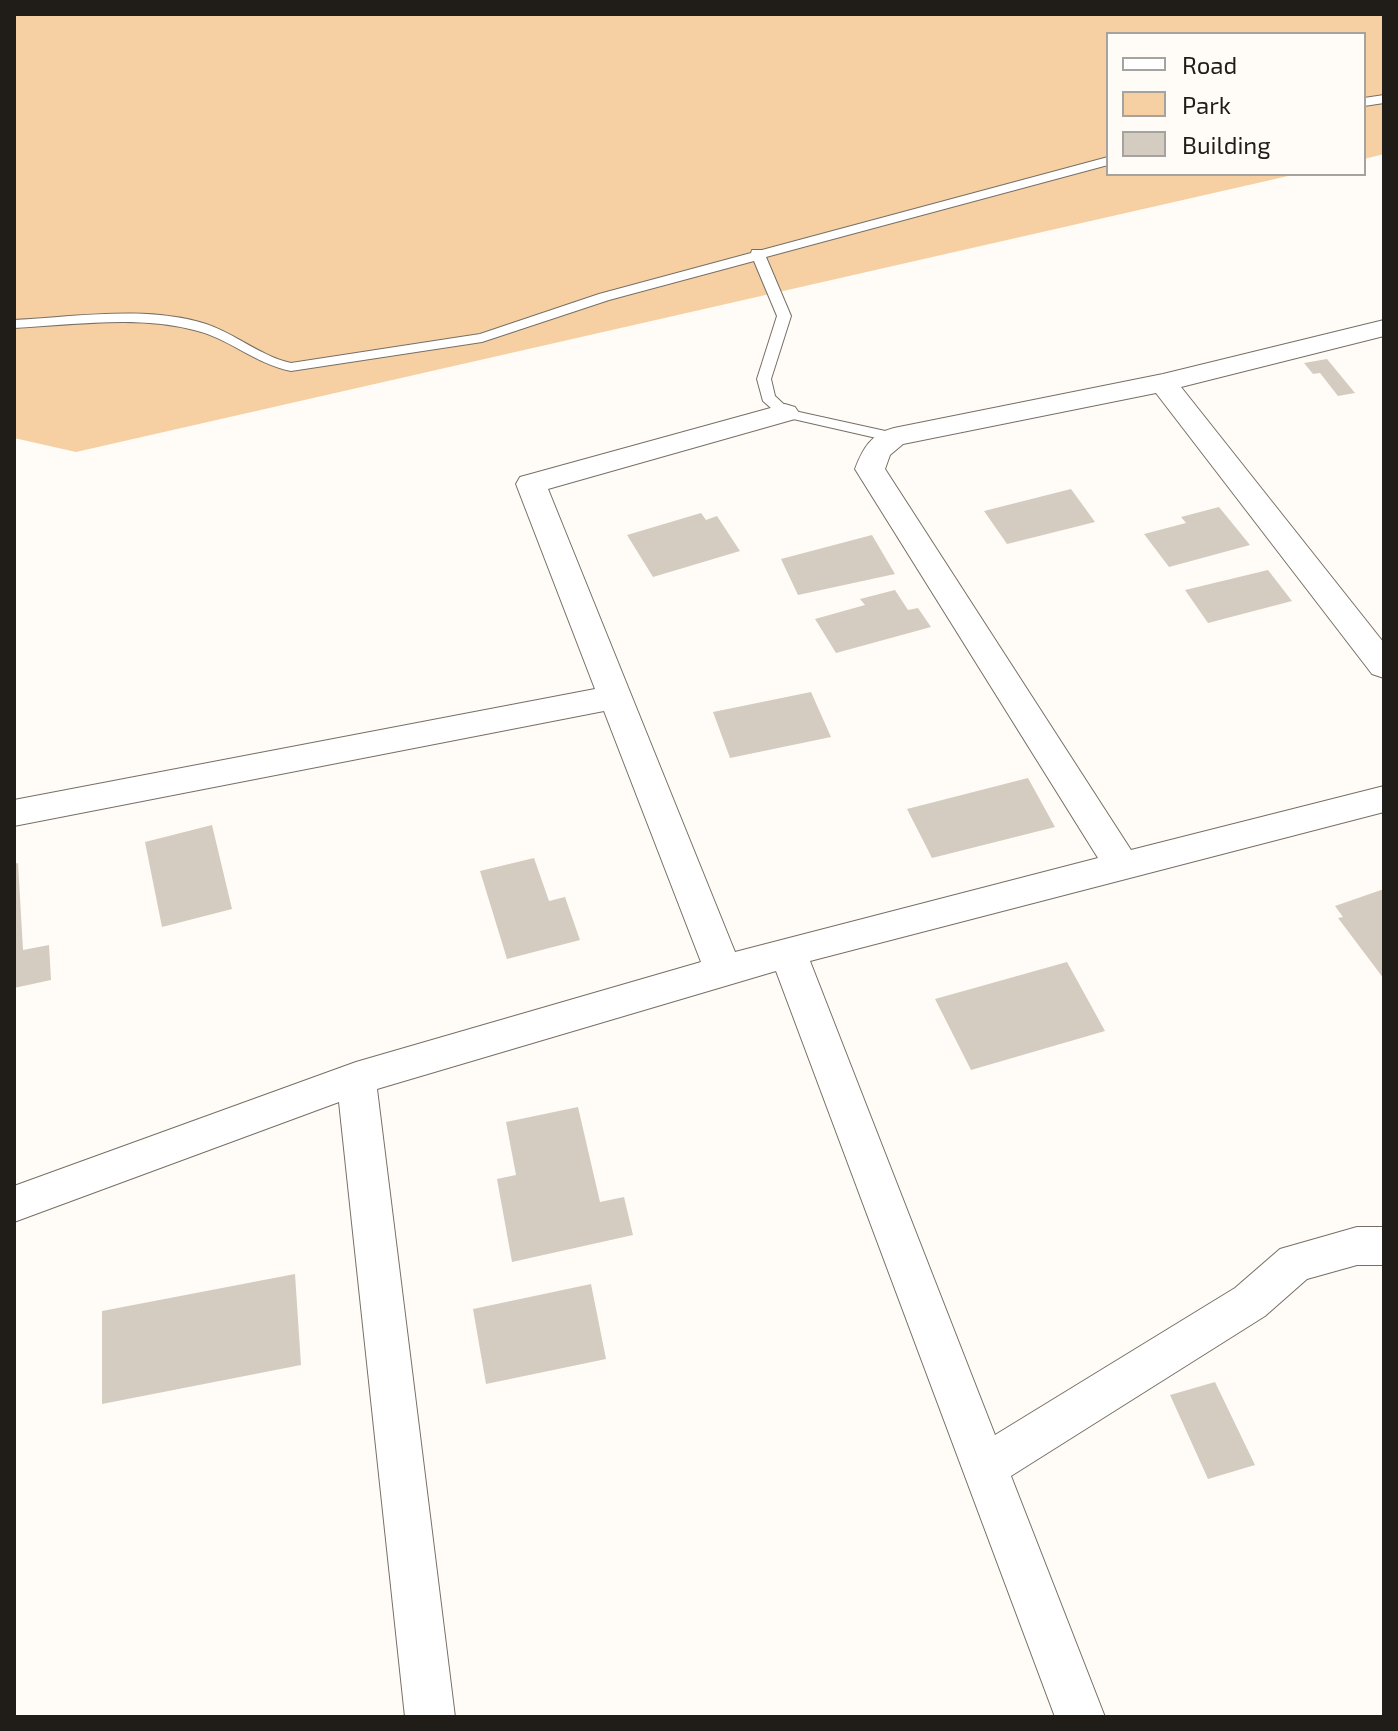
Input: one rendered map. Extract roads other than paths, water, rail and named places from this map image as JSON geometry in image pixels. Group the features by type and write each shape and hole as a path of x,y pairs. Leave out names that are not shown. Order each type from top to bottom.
{"street":[{"path":"1122,866 870,469 877,450 894,437 1163,383 1384,328"},
{"path":"1163,383 1384,666"},
{"path":"724,973 531,484 785,413"},
{"path":"14,813 615,697"},
{"path":"14,1204 356,1079 788,952 1384,799"},
{"path":"788,952 1080,1717"},
{"path":"356,1079 430,1717"},
{"path":"984,1467 1250,1302 1295,1263 1357,1246 1384,1246"}],"lane":[{"path":"14,324 82,322 198,326 273,365 291,367 482,338 604,297 757,253 1106,162"},
{"path":"757,253 784,316 764,379 768,398 785,413 894,437"}]}
